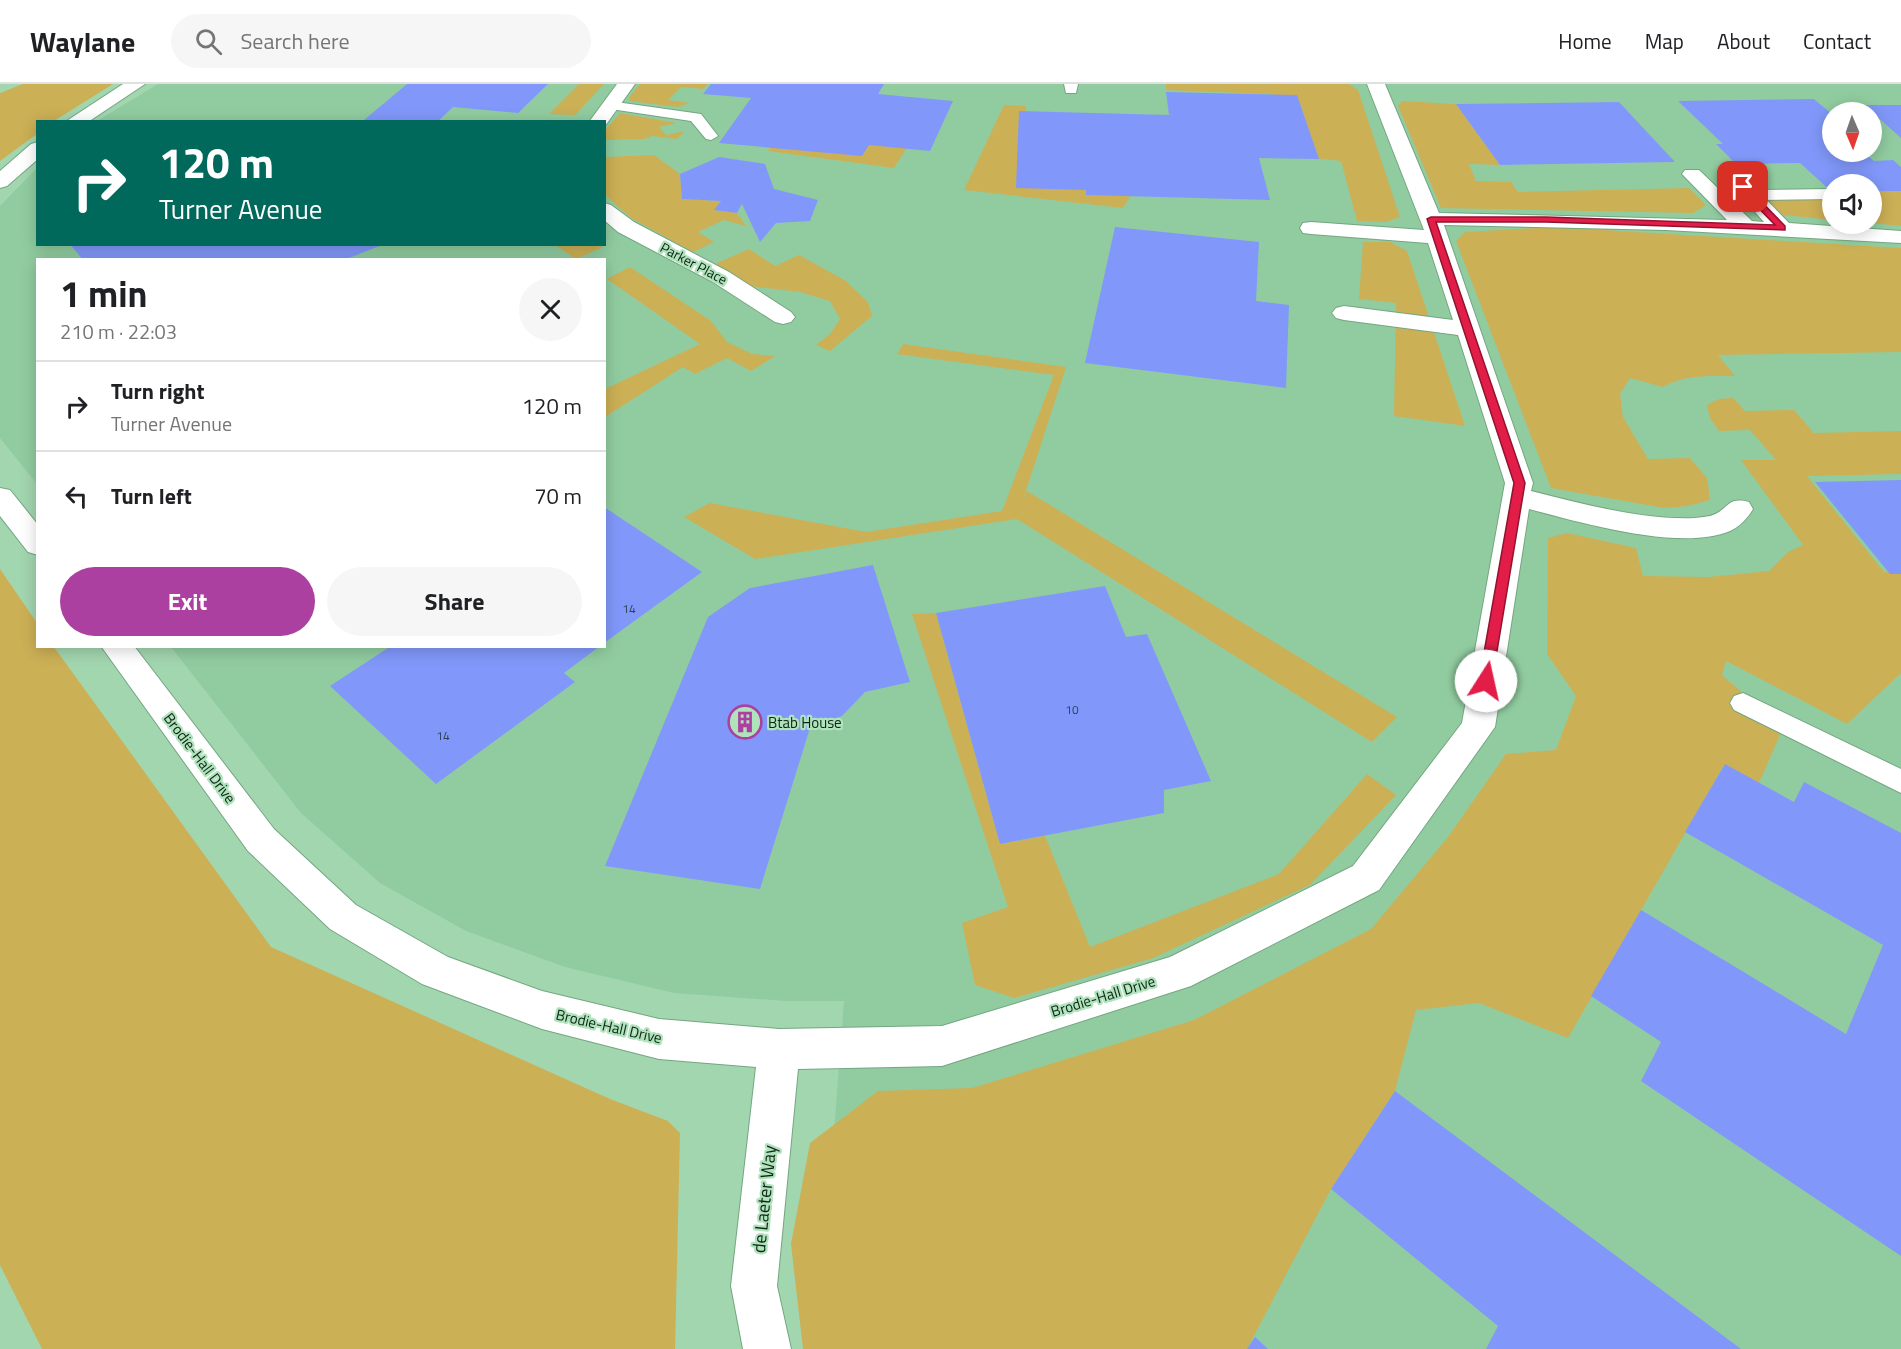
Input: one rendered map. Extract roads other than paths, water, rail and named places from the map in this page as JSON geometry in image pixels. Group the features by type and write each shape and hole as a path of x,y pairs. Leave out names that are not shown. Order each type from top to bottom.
{"street":[{"path":"77,120 136,84"},
{"path":"599,120 626,84"},
{"name":"Brodie-Hall Drive","path":"117,648 261,840 343,917 436,971 542,1010 659,1039 779,1049 942,1046 1177,973 1366,878 1478,727 1519,483 1434,228 1376,84"},
{"path":"0,182 36,150"},
{"path":"1692,174 1746,227"},
{"path":"1747,191 1782,228"},
{"name":"Parker Place","path":"606,211 626,227 721,277 783,317"},
{"path":"1311,228 1434,228 1546,219 1782,228 1901,237"},
{"path":"1344,313 1468,329"},
{"path":"0,497 36,542"},
{"path":"1517,497 1590,514 1678,528 1720,525 1739,509"},
{"name":"de Laeter Way","path":"767,1349 754,1286 779,1049"}],"lane":[{"path":"609,105 696,117 711,136"},
{"path":"1747,191 1822,194"},
{"path":"1743,703 1901,782"}],"place":[{"name":"Btab House","path":"745,722"}]}
